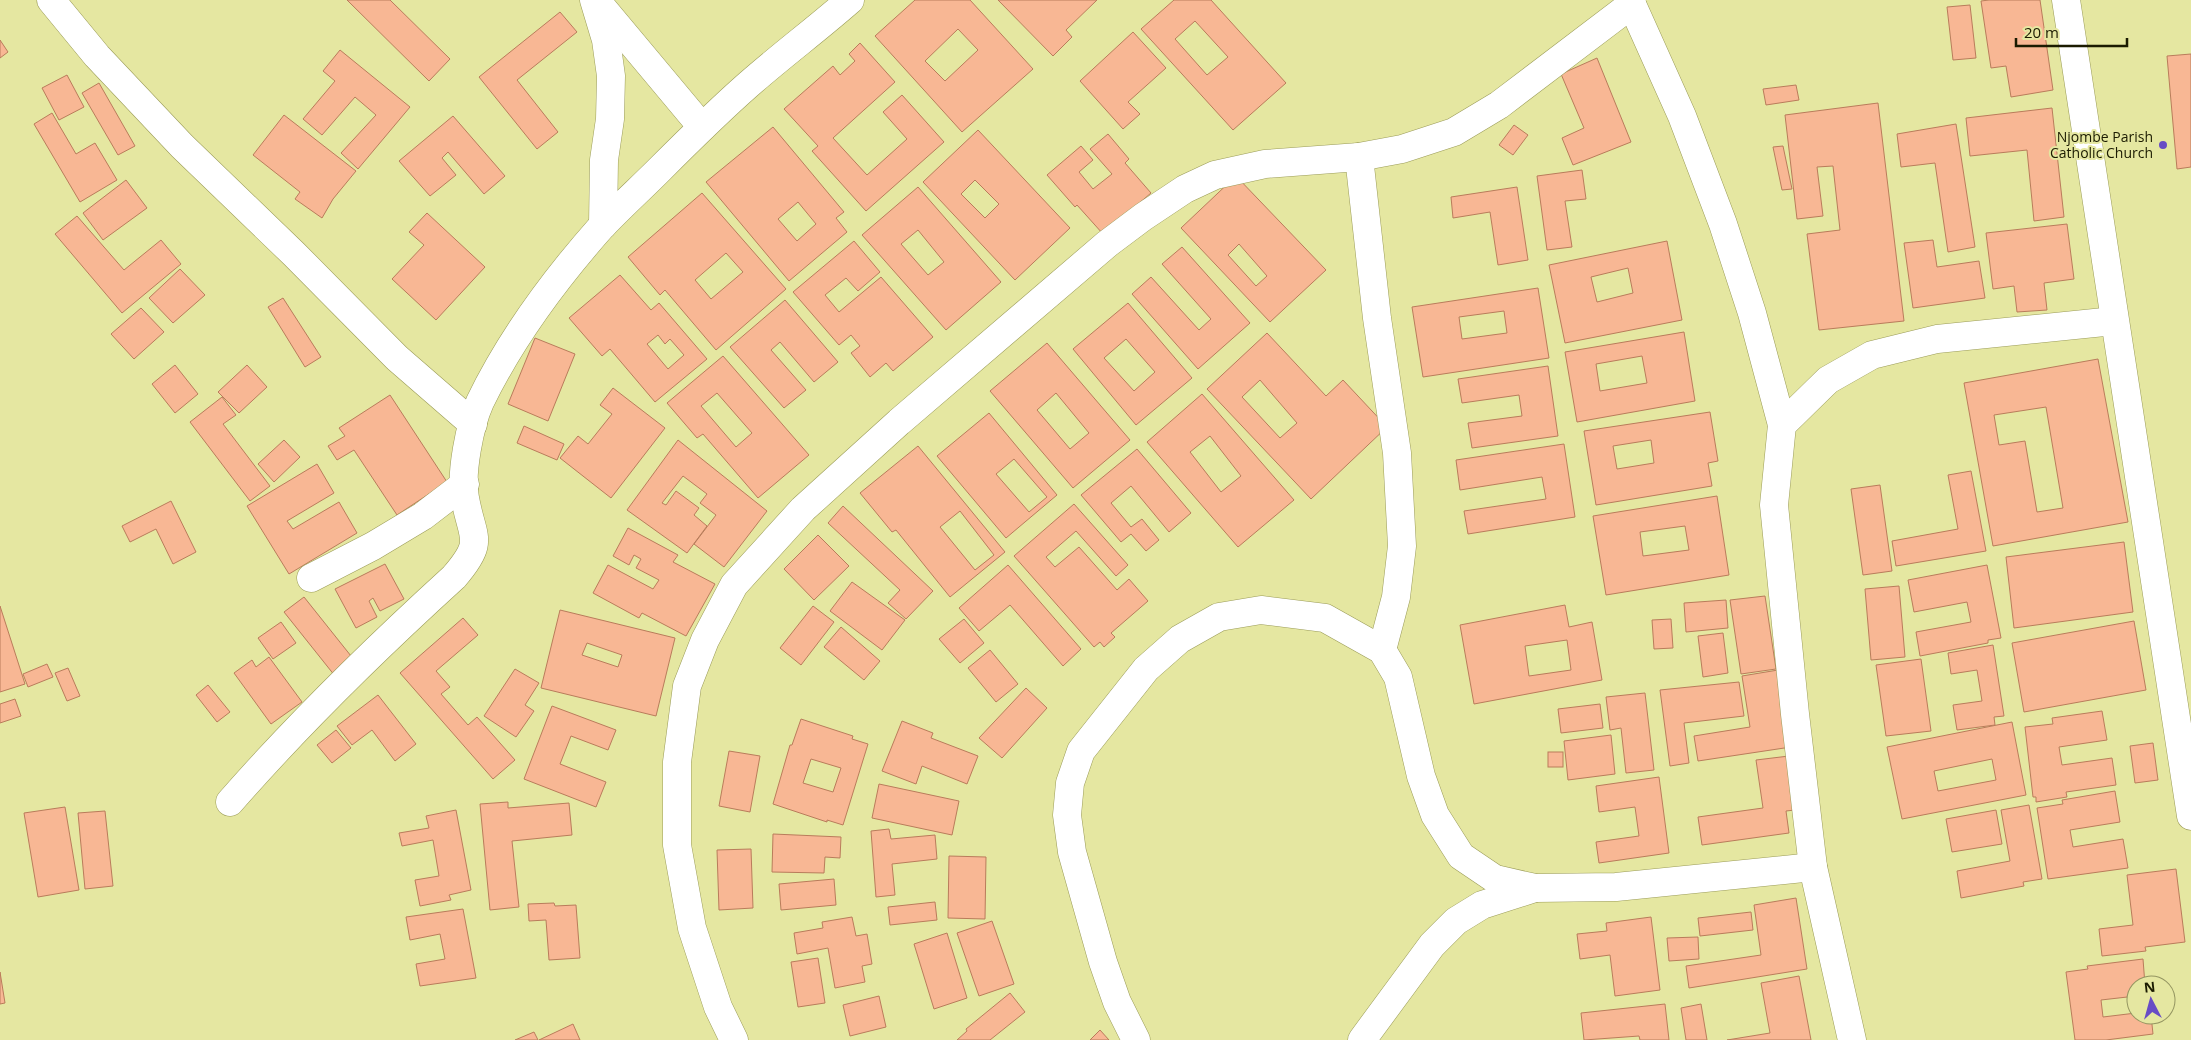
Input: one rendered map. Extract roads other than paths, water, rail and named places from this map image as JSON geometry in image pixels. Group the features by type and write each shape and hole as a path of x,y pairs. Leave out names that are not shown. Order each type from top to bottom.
{"street":[{"path":"51,0 97,56 182,146 294,254 397,358 473,424"},
{"path":"595,0 606,40 611,76 610,119 604,160 603,225"},
{"path":"595,0 702,127"},
{"path":"230,802 273,752 454,577 471,558 475,542 473,525 464,497 465,459 479,404 508,351 555,282 603,225 702,127 850,0"},
{"path":"2066,0 2114,320 2190,800"},
{"path":"734,1040 718,1007 692,928 677,845 676,762 687,686 705,640 734,585 803,509 899,422 1107,244 1143,216 1185,189 1215,176 1265,164 1359,157 1402,149 1454,132 1500,105 1631,2 1682,116 1723,224 1752,313 1782,425 1774,505 1795,714 1813,867 1852,1040"},
{"path":"1359,157 1377,318 1397,453 1402,546 1396,597 1382,650"},
{"path":"1782,425 1828,380 1872,355 1937,338 2114,320"},
{"path":"311,578 390,536 423,516 465,484"},
{"path":"1136,1040 1117,1002 1108,978 1072,852 1067,815 1070,784 1081,751 1146,669 1180,639 1219,617 1261,610 1325,618 1382,650 1398,677 1421,776 1432,807 1461,856 1495,879 1535,888 1616,887 1813,867"},
{"path":"1362,1040 1432,945 1456,921 1482,905 1535,888"}],"place":[{"name":"Njombe Parish Catholic Church","path":"2163,145"}]}
